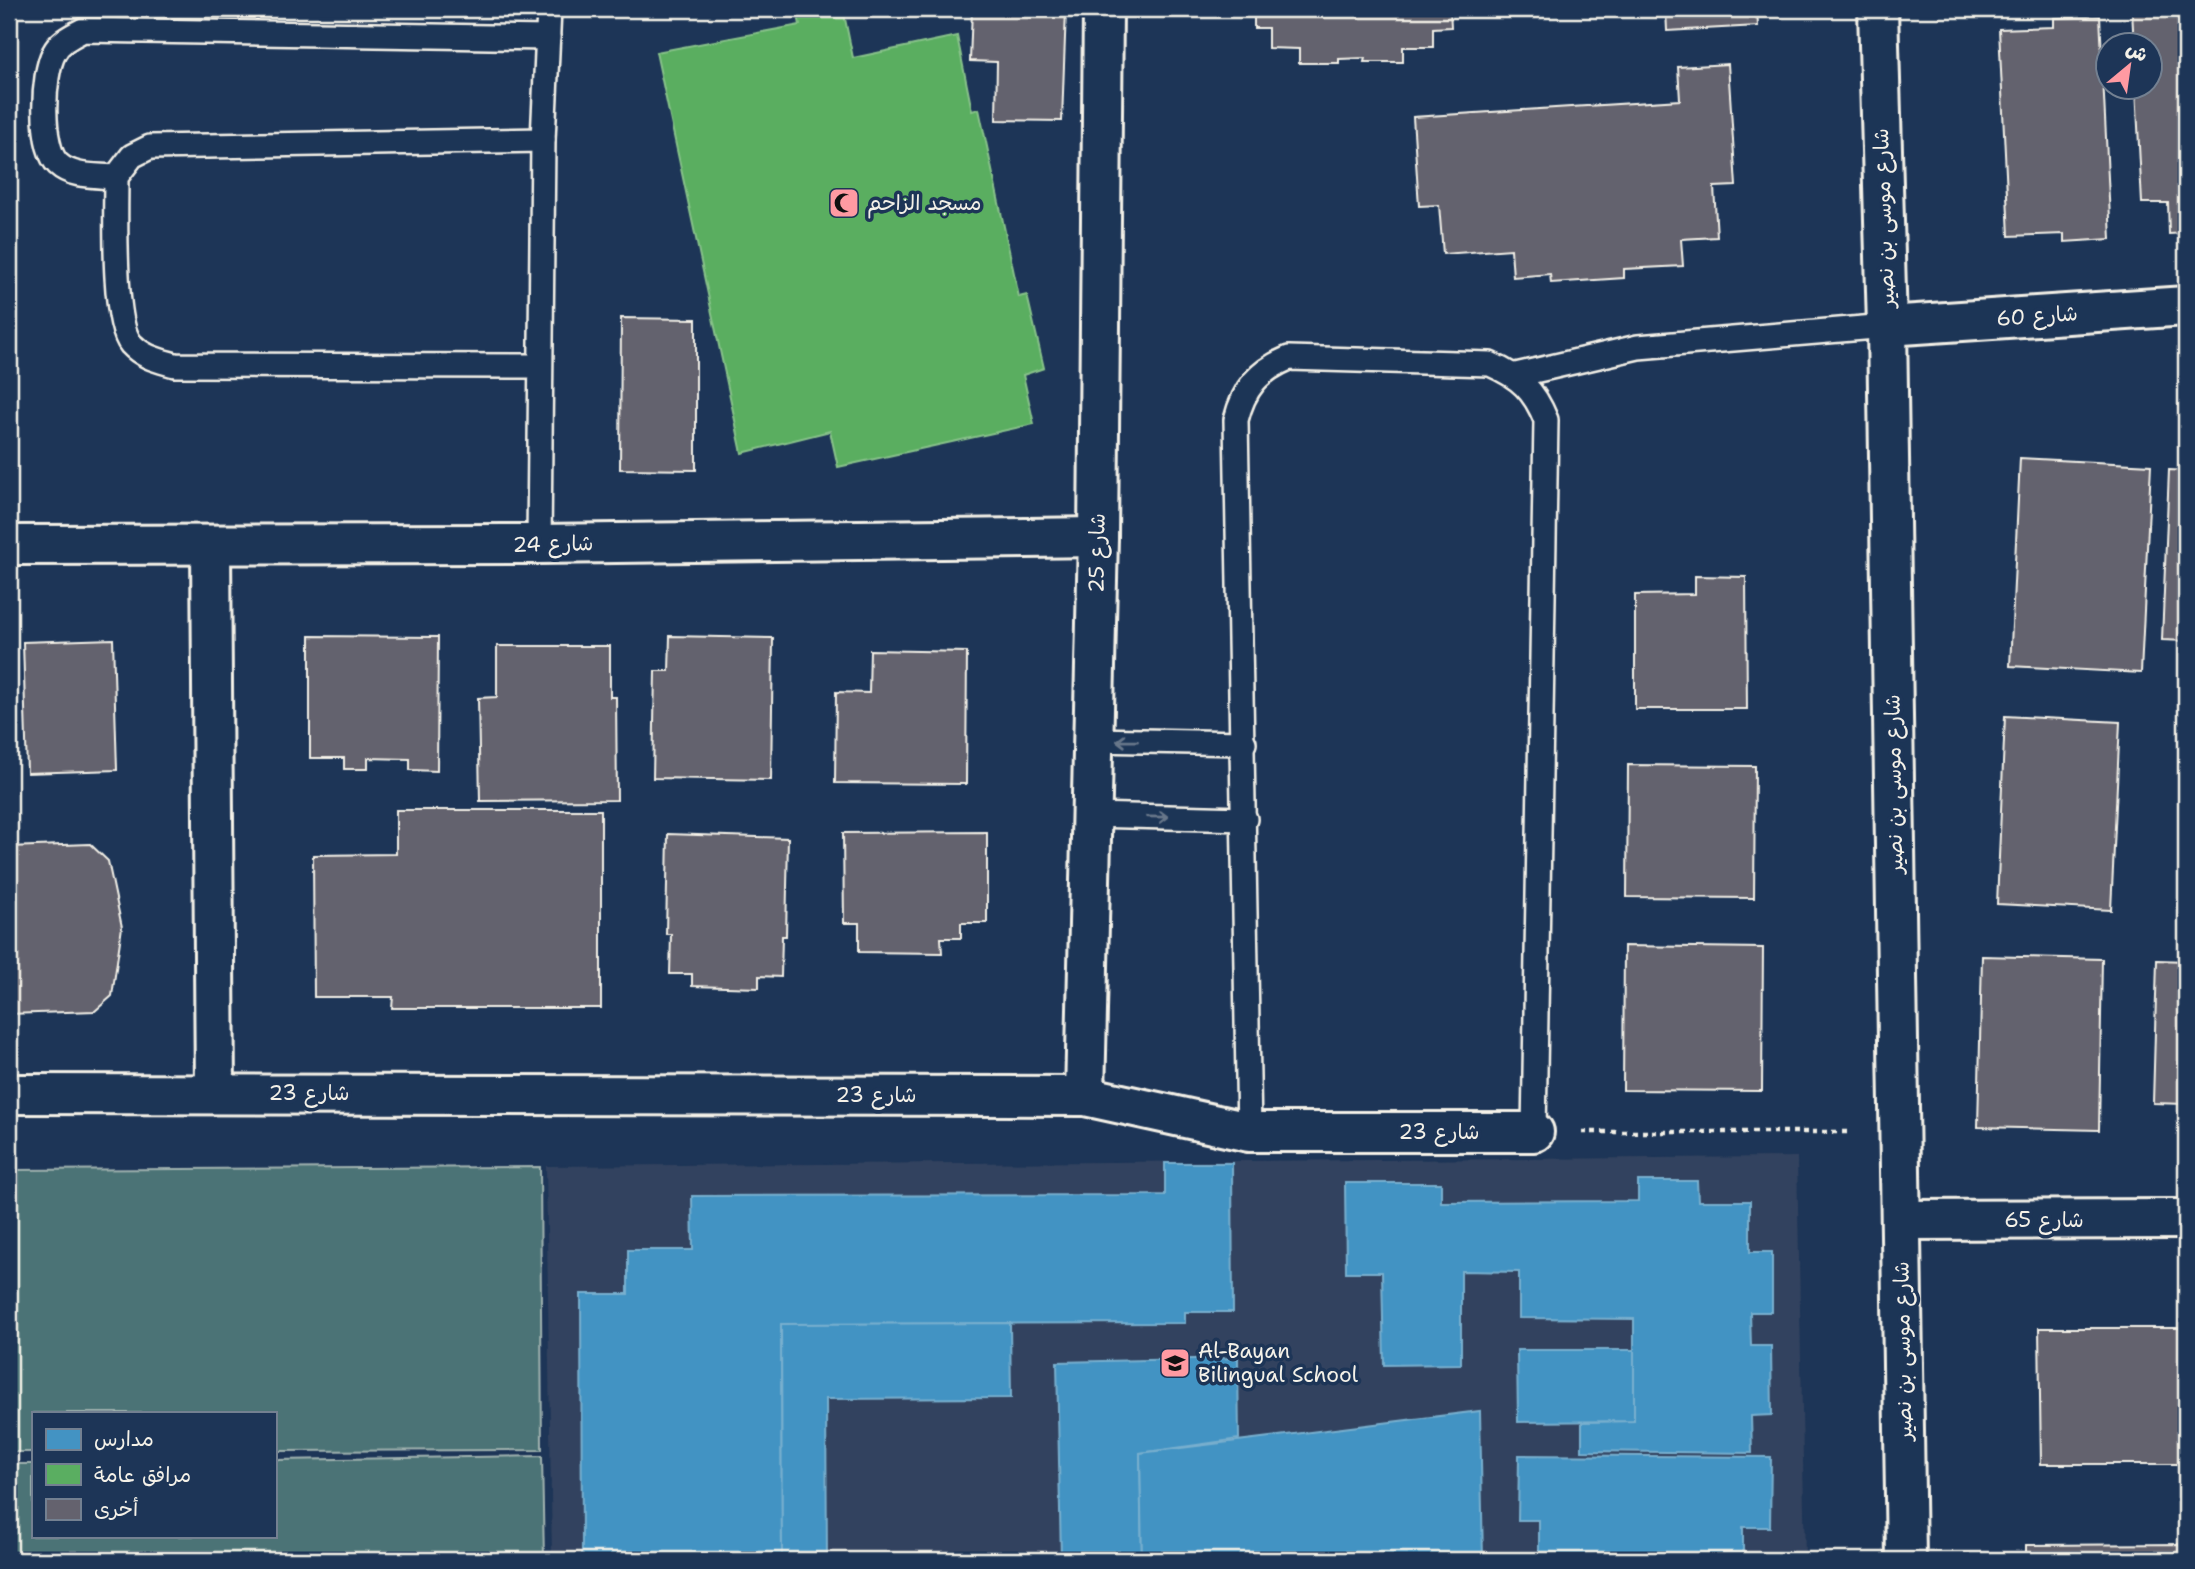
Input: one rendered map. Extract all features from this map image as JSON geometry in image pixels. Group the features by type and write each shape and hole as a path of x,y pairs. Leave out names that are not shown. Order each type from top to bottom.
{"street":[{"name":"شارع 25","path":"1085,1096 1098,537 1103,9"},
{"name":"شارع موسى بن نصير","path":"1878,9 1887,326 1906,1560"},
{"name":"شارع 60","path":"1887,326 2186,306"},
{"name":"شارع 24","path":"9,545 211,547 1098,537"},
{"path":"211,547 215,1093"},
{"name":"شارع 23","path":"9,1094 1085,1096 1249,1132 1534,1132"},
{"name":"شارع 65","path":"1901,1220 2186,1219"}],"lane":[{"path":"538,544 543,140 549,9"},
{"path":"116,177 71,173 57,163 50,150 45,114 47,75 54,53 65,39 83,30 548,38"},
{"path":"540,366 175,365 149,358 129,343 120,311 116,177 132,156 150,147 543,140"},
{"path":"1516,375 1638,347 1887,326"},
{"path":"1249,1132 1244,743 1236,420 1241,399 1252,381 1269,366 1289,358 1490,364 1516,375 1536,395 1546,419 1534,1132"},
{"path":"1092,740 1244,743"},
{"path":"1090,815 1245,819"}],"path":[{"path":"1534,1132 1899,1132"}],"shaded area":[{"name":"Al-Bayan Bilingual School","path":"1797,1157 1805,1560 552,1560 546,1166"}],"green space":[{"path":"540,1167 542,1450 276,1451 276,1412 32,1412 32,1452 9,1452 9,1170"},
{"path":"542,1456 544,1560 9,1560 9,1464 32,1464 32,1538 276,1538 276,1460"}],"building: مدارس":[{"path":"1165,1163 1232,1163 1233,1312 1185,1312 1185,1323 781,1324 782,1560 582,1560 581,1294 628,1294 628,1250 693,1250 692,1196 1165,1195"},
{"path":"1638,1181 1697,1181 1698,1201 1750,1201 1750,1252 1772,1252 1772,1312 1750,1312 1751,1346 1771,1346 1772,1415 1751,1416 1752,1453 1582,1451 1582,1422 1634,1421 1634,1319 1519,1318 1519,1272 1461,1271 1461,1364 1384,1365 1382,1272 1346,1272 1345,1183 1441,1183 1441,1202 1638,1201"},
{"path":"1010,1323 1011,1398 826,1399 827,1560 782,1560 781,1324"},
{"path":"1517,1350 1634,1350 1634,1421 1518,1422"},
{"path":"1238,1358 1239,1439 1140,1453 1142,1560 1061,1560 1057,1362"},
{"path":"1480,1411 1483,1560 1142,1560 1140,1453"},
{"path":"1519,1455 1771,1457 1770,1527 1743,1527 1743,1560 1539,1560 1539,1520 1518,1520"}],"building: مرافق عامة":[{"name":"مسجد الزاحم","path":"797,9 843,9 853,58 957,36 972,111 979,109 1019,297 1027,295 1044,368 1023,375 1034,424 838,467 830,431 742,453 656,52 800,25"}],"building: أخرى":[{"path":"972,9 1066,9 1062,121 996,120 997,62 970,61"},
{"path":"1254,9 1450,9 1451,27 1433,28 1433,47 1403,47 1403,62 1364,62 1365,58 1339,59 1339,63 1299,63 1299,49 1268,48 1268,28 1254,28"},
{"path":"1666,9 1757,9 1758,26 1667,31"},
{"path":"2186,9 2186,233 2169,234 2168,203 2142,203 2137,102 2164,102 2164,32 2133,32 2132,11"},
{"path":"2100,16 2101,32 2094,32 2094,102 2104,102 2111,239 2064,242 2064,234 2009,236 1999,29 2054,27 2054,18"},
{"path":"1728,64 1736,186 1714,187 1717,237 1681,239 1683,266 1624,269 1624,278 1551,283 1550,274 1513,277 1511,249 1443,254 1439,205 1419,206 1413,117 1680,100 1678,67"},
{"path":"621,318 696,319 696,470 620,469"},
{"path":"2020,458 2151,465 2141,673 2010,666"},
{"path":"2169,470 2186,471 2186,641 2162,640"},
{"path":"1695,576 1746,577 1747,709 1635,709 1635,595 1695,594"},
{"path":"310,636 438,637 437,771 410,770 410,759 368,758 368,769 344,769 344,758 310,758"},
{"path":"670,636 773,638 771,780 653,778 655,671 669,671"},
{"path":"113,639 117,770 27,773 23,642"},
{"path":"497,646 610,646 610,697 616,697 617,800 480,801 478,698 497,697"},
{"path":"870,650 967,652 966,784 835,783 836,692 869,693"},
{"path":"2005,716 2120,722 2111,910 1997,904"},
{"path":"1628,765 1755,766 1754,898 1627,897"},
{"path":"396,810 601,810 601,1008 392,1008 393,997 314,997 313,855 396,854"},
{"path":"987,832 987,923 961,923 961,938 941,938 942,953 859,952 859,923 844,923 843,833"},
{"path":"668,834 788,838 786,936 782,936 781,977 759,976 759,988 692,986 692,974 670,974 671,934 666,934"},
{"path":"90,844 108,861 122,927 112,996 95,1011 9,1014 9,847"},
{"path":"1624,946 1763,948 1762,1091 1623,1090"},
{"path":"1982,956 2102,959 2099,1130 1978,1127"},
{"path":"2157,960 2186,961 2186,1104 2153,1103"},
{"path":"2039,1328 2186,1328 2186,1464 2041,1464"},
{"path":"2186,1544 2186,1560 2026,1560 2026,1545"}],"place":[{"name":"مسجد الزاحم","path":"844,203"},
{"name":"Al-Bayan Bilingual School","path":"1175,1363"}]}
